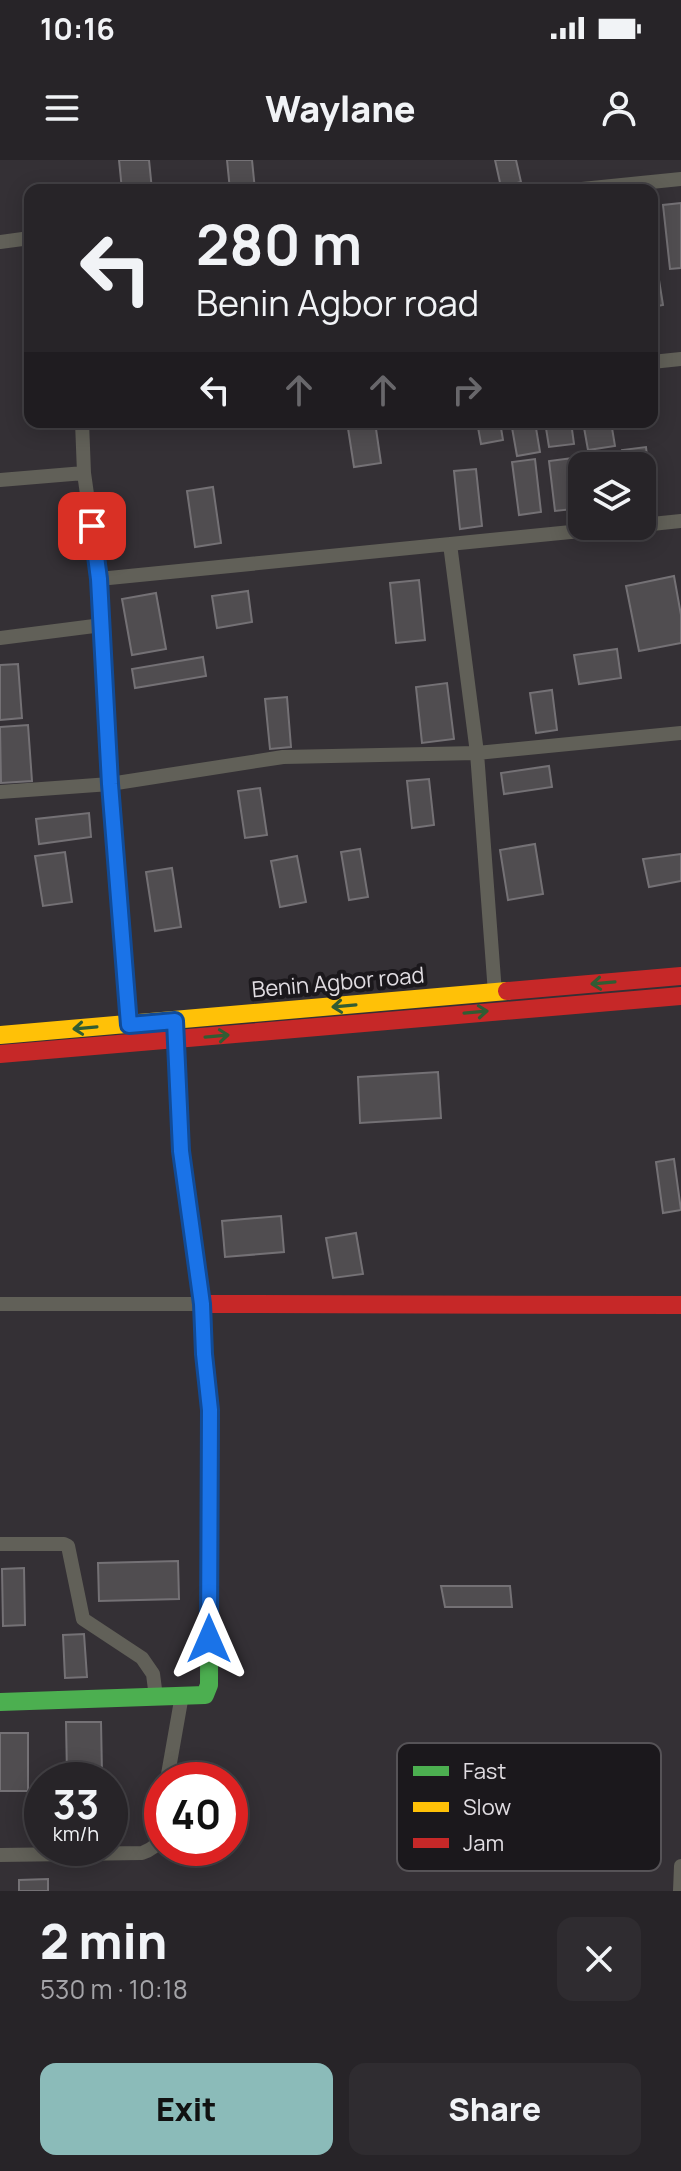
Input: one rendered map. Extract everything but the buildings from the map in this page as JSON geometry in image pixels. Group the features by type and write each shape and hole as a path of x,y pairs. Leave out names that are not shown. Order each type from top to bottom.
{"main road":[{"name":"Benin Agbor road","path":"0,1035 681,976"},
{"name":"Benin Agbor road","path":"0,1054 681,996"},
{"path":"0,1702 205,1695 209,1685 210,1410 202,1304 681,1305"}],"street":[{"path":"631,184 681,179"},
{"path":"0,238 24,238"},
{"path":"658,361 681,359"},
{"path":"82,428 84,473 99,579 110,784 129,1025"},
{"path":"0,480 84,473"},
{"path":"656,524 681,521"},
{"path":"99,579 568,532"},
{"path":"450,544 477,753 495,993"},
{"path":"0,638 102,625"},
{"path":"0,792 110,784 283,757 477,753 681,733"},
{"path":"0,1304 202,1304 181,1151 175,1021"},
{"path":"0,1544 68,1546 83,1619 142,1658 153,1674 156,1697"},
{"path":"170,1762 182,1695"},
{"path":"0,1855 144,1852"},
{"path":"680,1891 681,1866"}],"traffic: fast":[{"path":"0,1702 205,1695 209,1685 210,1410 202,1313"}],"traffic: slow":[{"path":"0,1035 507,991"}],"traffic: jam":[{"path":"507,991 681,976"},
{"path":"0,1054 681,996"},
{"path":"202,1313 202,1304 681,1305"}],"route":[{"path":"92,526 99,579 110,784 129,1025 175,1021 181,1151 202,1304 210,1410 209,1639"}]}
